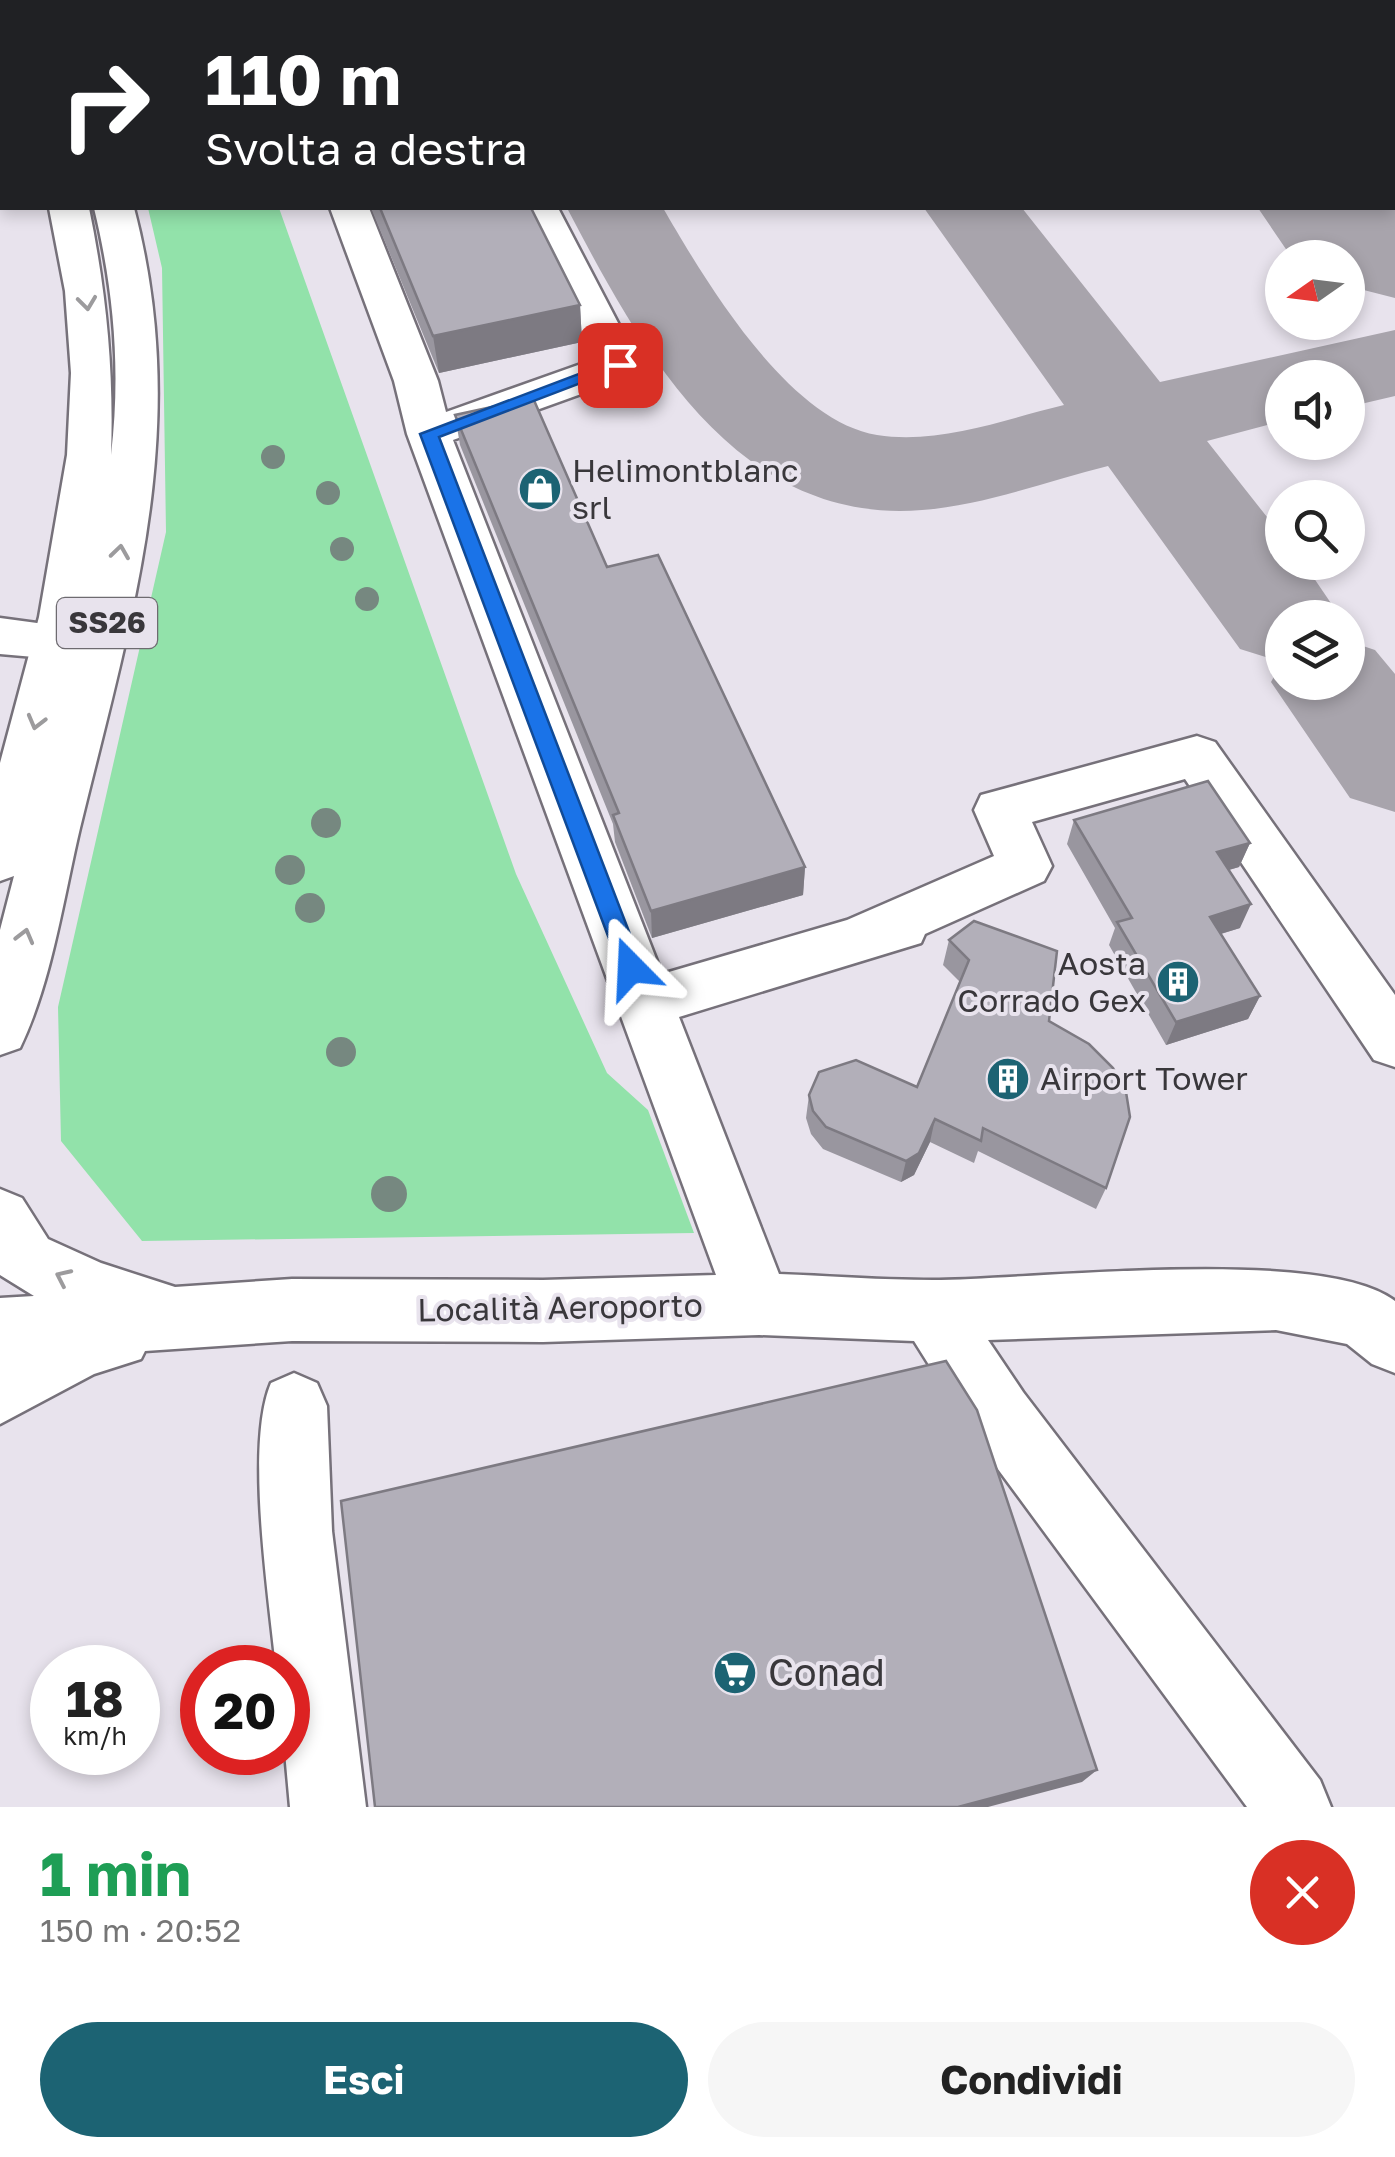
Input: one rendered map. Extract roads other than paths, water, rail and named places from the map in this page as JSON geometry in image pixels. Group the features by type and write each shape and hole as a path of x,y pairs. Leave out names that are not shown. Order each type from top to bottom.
{"main road":[{"name":"SS26","path":"0,859 58,641 81,524 94,425 90,324 80,249 70,210"},
{"name":"SS26","path":"0,1030 112,604 134,456 138,328 114,210"},
{"path":"350,210 416,381 429,434 758,1304"},
{"path":"429,434 620,365 540,210"},
{"path":"0,636 58,641"},
{"path":"868,935 1025,866 1000,810 1197,756 1395,1042"},
{"path":"645,1003 868,935 1044,895"},
{"name":"Località Aeroporto","path":"0,1218 26,1260 94,1292 188,1317"},
{"name":"Località Aeroporto","path":"0,1329 292,1310 543,1312 758,1304 932,1311 1276,1299 1363,1316 1395,1342"},
{"path":"932,1311 999,1415 1292,1807"},
{"name":"Località Aeroporto","path":"0,1391 82,1346 188,1317"},
{"path":"294,1406 297,1531 328,1807"}],"place":[{"name":"Helimontblanc srl","path":"540,489"},
{"name":"Aosta Corrado Gex","path":"1178,982"},
{"name":"Airport Tower","path":"1008,1079"},
{"name":"Conad","path":"735,1673"}]}
